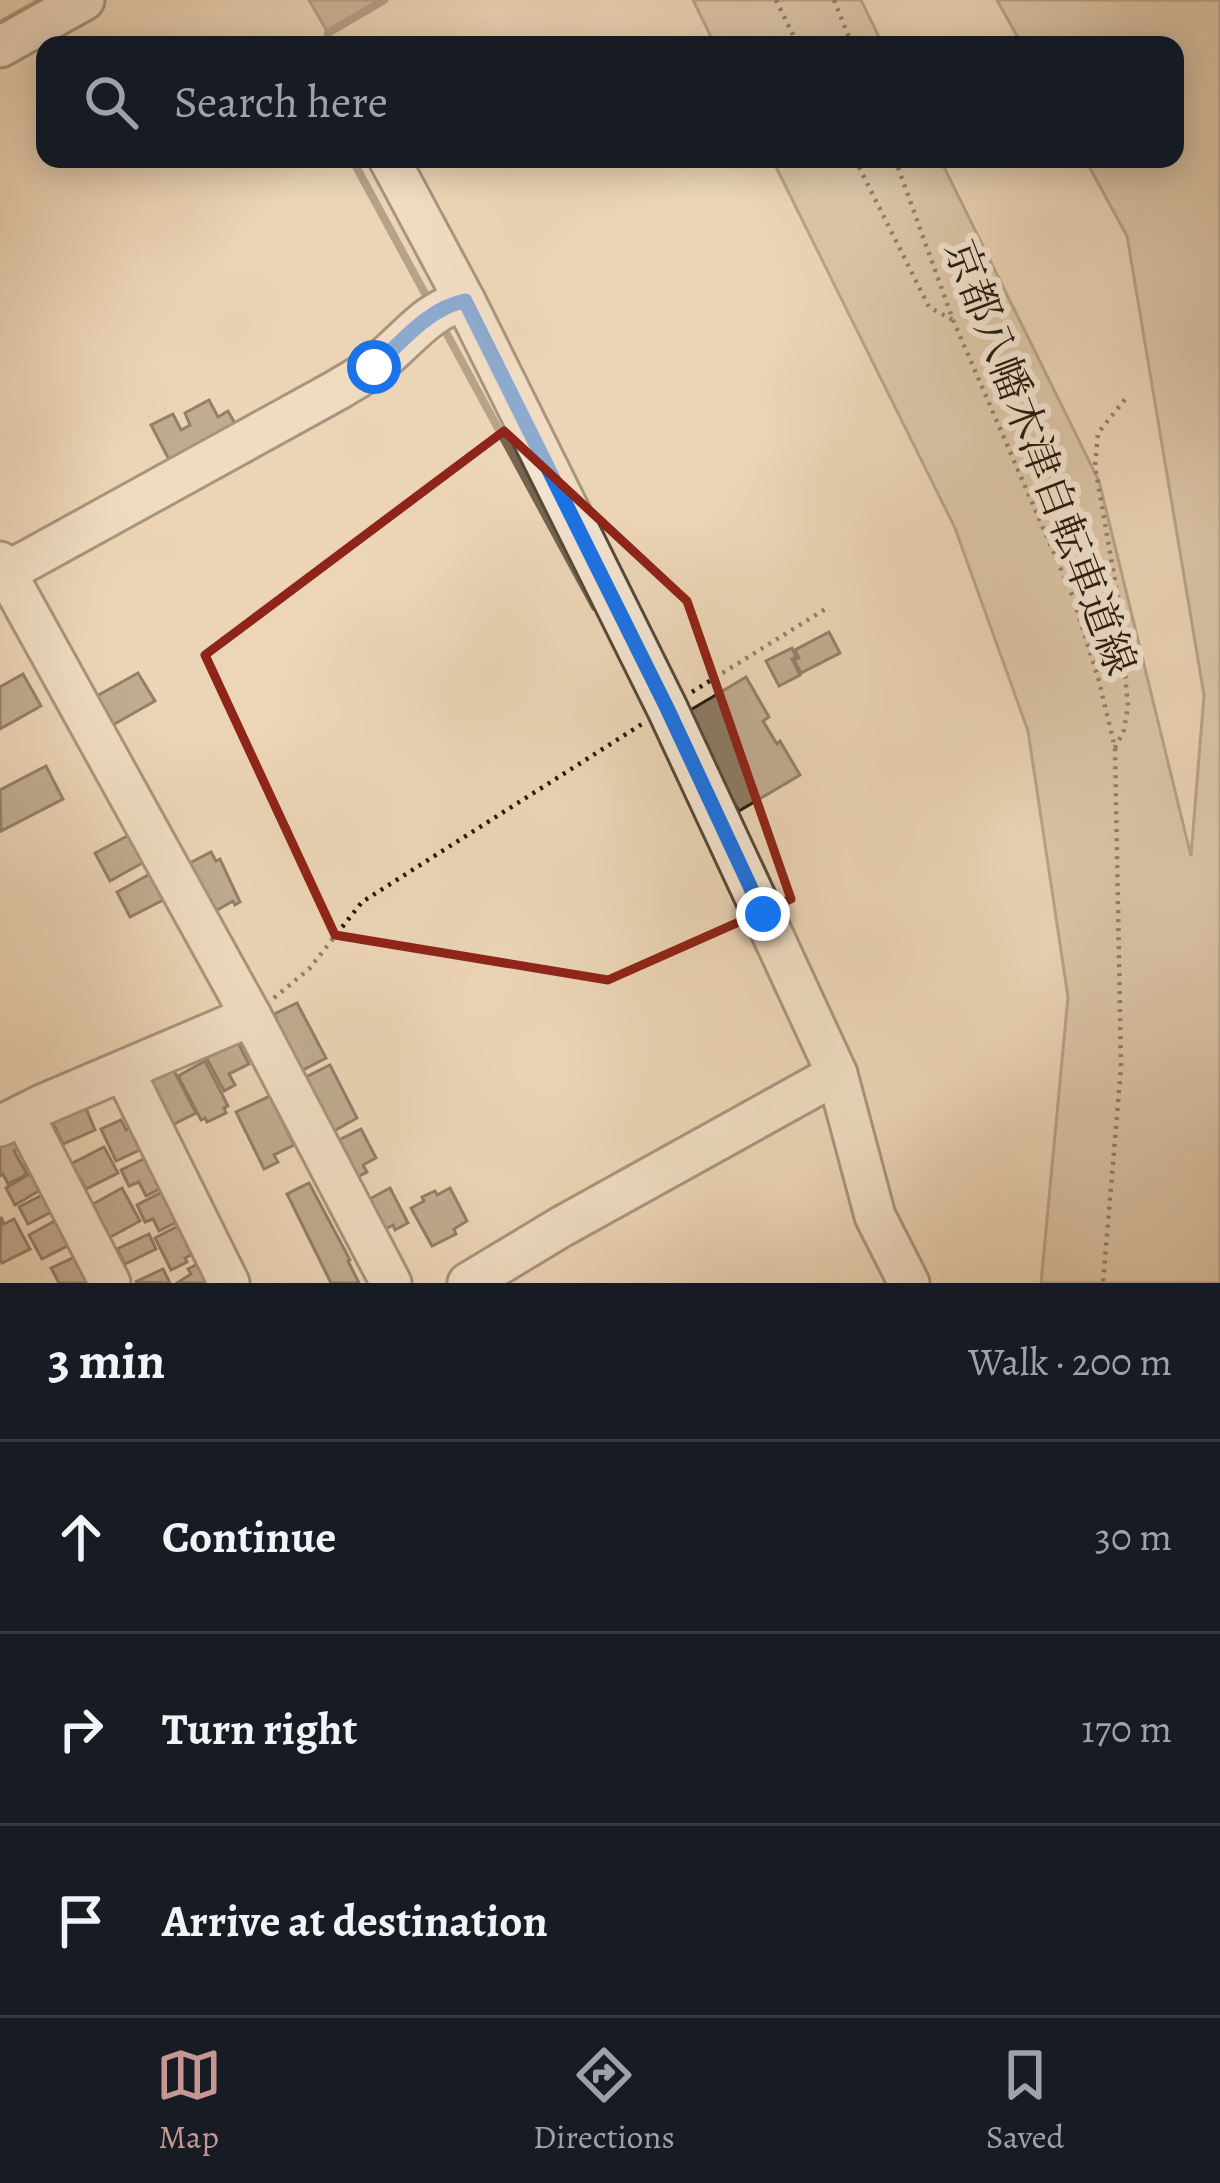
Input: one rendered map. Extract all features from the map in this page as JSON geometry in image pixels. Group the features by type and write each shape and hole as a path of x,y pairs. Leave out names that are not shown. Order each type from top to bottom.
{"street":[{"path":"0,47 84,0"},
{"path":"394,168 667,708 837,1074 875,1216 909,1283"},
{"path":"391,1283 251,1016 3,567 339,388 374,367 425,320 449,304 465,301"},
{"path":"110,1283 12,1121 251,1016"},
{"path":"124,1071 230,1283"},
{"path":"468,1283 837,1074"}],"path":[{"path":"776,0 794,36"},
{"path":"834,0 848,36"},
{"path":"860,168 929,307 953,320"},
{"name":"京都八幡木津自転車道線","path":"898,168 953,320 1072,597 1115,748 1120,1067 1103,1283"},
{"path":"1115,748 1128,706 1117,593 1095,466 1098,433 1126,398"},
{"path":"251,1016 309,969 362,902 826,608"}],"highlighted area":[{"path":"504,431 687,601 791,899 608,980 335,935 205,655"}],"shaded area":[{"path":"309,0 384,0 328,33"},
{"path":"693,0 861,0 879,36 711,36"},
{"path":"997,0 1220,0 1220,1283 1041,1283 1068,997 1028,731 955,528 776,168 944,168 1099,481 1191,856 1204,695 1127,236 1090,168 1184,168 1184,36 1017,36"}],"building":[{"path":"209,400 218,417 228,411 238,429 174,469 151,425 173,414 181,430 190,425 185,413"},
{"path":"829,632 840,653 801,673 795,650"},
{"path":"792,648 800,675 779,686 766,661"},
{"path":"138,673 155,701 111,726 95,697"},
{"path":"23,674 41,706 0,729 0,687"},
{"path":"746,677 769,717 763,721 800,775 739,811 682,715"},
{"path":"46,766 63,799 1,831 0,790"},
{"path":"131,834 146,861 110,881 95,853"},
{"path":"211,852 216,861 220,859 240,902 212,913 186,865"},
{"path":"150,874 163,900 130,917 117,892"},
{"path":"297,1003 326,1058 299,1072 272,1019"},
{"path":"234,1035 249,1064 229,1074 235,1085 224,1091 203,1051"},
{"path":"205,1061 228,1106 226,1113 207,1122 201,1120 178,1076"},
{"path":"330,1065 357,1118 334,1131 331,1126 326,1129 300,1080"},
{"path":"172,1067 196,1113 170,1126 146,1080"},
{"path":"270,1096 294,1145 274,1155 278,1162 264,1169 236,1112"},
{"path":"82,1099 95,1130 63,1144 45,1116"},
{"path":"121,1120 126,1130 136,1125 146,1147 116,1161 101,1129"},
{"path":"361,1129 376,1158 363,1165 367,1172 353,1179 335,1142"},
{"path":"16,1136 21,1147 14,1151 27,1174 8,1184 0,1176 0,1145"},
{"path":"104,1147 118,1173 86,1189 69,1165"},
{"path":"150,1156 165,1186 146,1196 139,1182 129,1186 121,1170"},
{"path":"33,1172 42,1189 15,1205 6,1188"},
{"path":"309,1183 359,1283 331,1283 287,1194"},
{"path":"122,1188 140,1221 101,1242 84,1209"},
{"path":"390,1188 408,1223 378,1233 362,1203"},
{"path":"450,1188 467,1221 454,1229 456,1234 432,1246 411,1208 424,1201 422,1197"},
{"path":"166,1190 183,1219 159,1231 153,1219 145,1222 137,1205"},
{"path":"48,1192 57,1209 28,1224 19,1207"},
{"path":"1,1217 4,1224 14,1219 30,1249 2,1263 0,1259"},
{"path":"60,1218 73,1243 42,1259 29,1235"},
{"path":"184,1223 199,1251 171,1270 155,1238"},
{"path":"149,1234 156,1249 125,1264 117,1249"},
{"path":"75,1257 88,1283 59,1283 51,1268"},
{"path":"201,1262 212,1283 177,1283 191,1274 188,1269"},
{"path":"163,1269 170,1283 135,1282"}],"waterway":[{"path":"0,24 43,0"},
{"path":"328,36 384,0"},
{"path":"357,168 429,301"},
{"path":"442,325 595,607"}],"route":[{"path":"374,367 425,320 449,304 465,301 667,708 763,914"}]}
